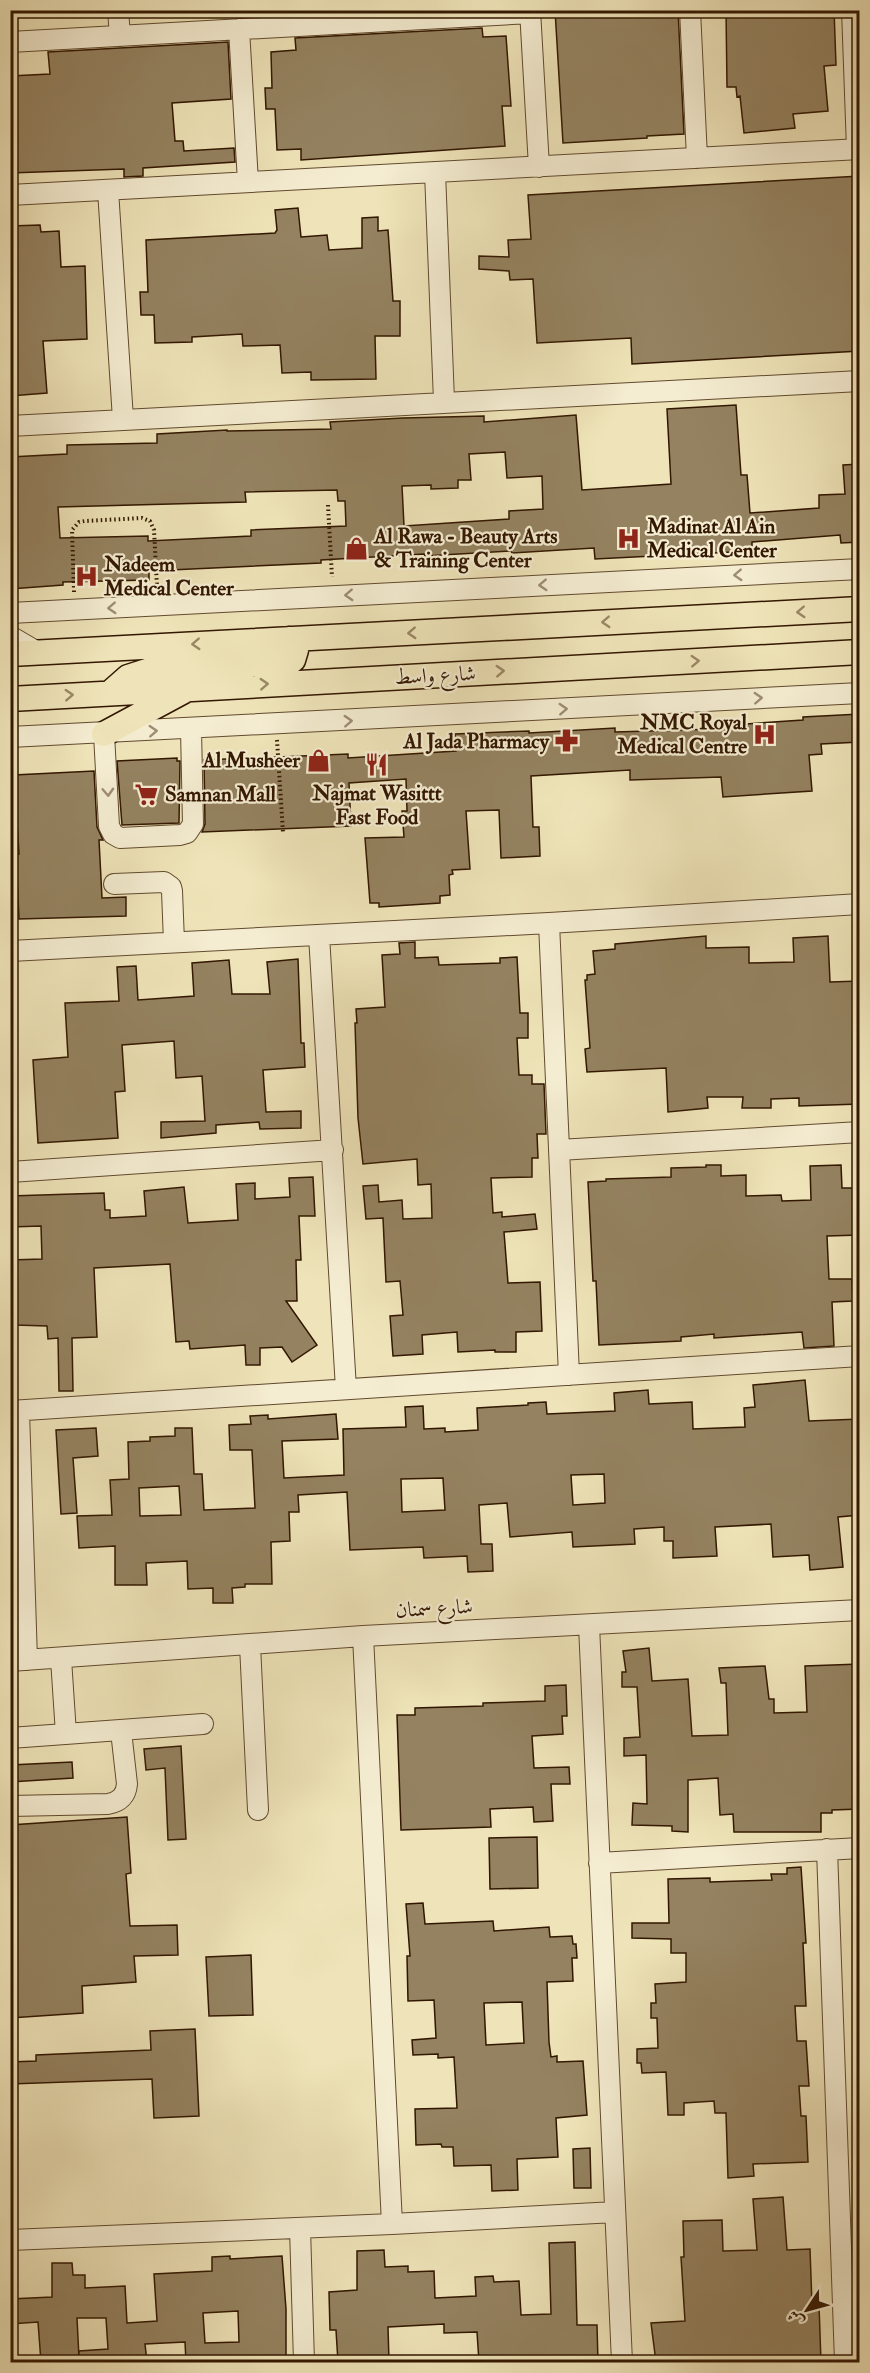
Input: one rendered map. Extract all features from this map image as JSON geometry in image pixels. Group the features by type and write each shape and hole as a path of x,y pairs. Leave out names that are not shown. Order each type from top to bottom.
{"main road":[{"name":"شارع واسط","path":"10,654 860,609"},
{"path":"111,692 128,677 150,670 288,663 293,660 296,650 289,639"},
{"name":"شارع واسط","path":"10,699 190,687 860,652"},
{"path":"104,734 190,687"}],"street":[{"path":"118,10 120,36"},
{"path":"690,10 697,158"},
{"path":"10,195 858,149 852,10"},
{"path":"10,42 239,29 365,16 530,12 539,167"},
{"path":"239,29 248,182"},
{"path":"435,172 444,401"},
{"path":"108,190 123,419"},
{"path":"10,426 444,401 741,389 860,381"},
{"path":"10,613 860,568"},
{"path":"10,636 39,653"},
{"path":"12,739 860,693"},
{"path":"104,734 110,826 113,834 120,838 180,835 188,833 193,824 191,729"},
{"path":"114,884 164,882 168,884 172,891 174,942"},
{"path":"10,951 549,923 860,904"},
{"path":"549,923 569,1375"},
{"path":"319,935 346,1389"},
{"path":"559,1150 860,1132"},
{"path":"10,1172 333,1150"},
{"path":"19,1661 15,1411 860,1356"},
{"name":"شارع سمنان","path":"19,1661 363,1636 860,1610"},
{"path":"589,1624 621,2362"},
{"path":"363,1636 392,2224"},
{"path":"250,1645 258,1810"},
{"path":"61,1659 66,1734"},
{"path":"10,1738 204,1724"},
{"path":"10,1806 108,1804 119,1800 127,1784 121,1731"},
{"path":"599,1863 860,1848"},
{"path":"827,1849 845,2362"},
{"path":"10,2240 615,2212"},
{"path":"300,2228 304,2362"}],"path":[{"path":"327,505 334,596"},
{"path":"75,610 72,535 75,525 80,522 142,518 150,521 154,530 157,606"},
{"path":"276,724 283,832"}],"building":[{"path":"555,10 678,10 684,134 563,143"},
{"path":"726,10 834,10 836,65 824,66 828,111 793,114 795,128 744,133 740,96 737,97 736,87 727,87"},
{"path":"482,28 483,37 506,36 511,106 502,106 505,146 301,160 301,149 277,150 275,109 266,109 265,88 272,88 271,52 296,50 295,38"},
{"path":"228,42 231,99 172,103 175,141 183,141 184,151 234,148 235,162 143,168 143,176 124,177 124,169 10,173 10,76 50,74 48,52"},
{"path":"860,176 860,351 632,364 631,338 537,343 533,279 510,280 509,271 479,269 479,256 509,257 508,240 531,239 528,195"},
{"path":"298,208 301,237 327,235 329,250 362,248 362,218 378,217 378,231 388,230 393,301 400,301 400,336 375,336 376,379 311,380 311,372 282,373 280,345 243,346 242,334 192,337 192,342 155,343 154,315 141,315 140,292 148,292 146,240 275,233 277,230 275,210"},
{"path":"40,225 41,232 59,231 61,267 85,266 87,339 43,341 47,393 10,396 10,357 13,357 10,226"},
{"path":"736,405 741,475 747,475 750,513 819,508 819,495 845,494 843,465 860,464 860,542 841,543 840,535 752,542 752,551 595,559 594,548 512,553 511,551 425,556 424,554 321,560 321,563 149,571 149,580 63,582 63,585 10,589 10,457 67,454 67,445 157,443 157,434 227,430 331,429 330,422 403,418 484,416 484,422 576,415 582,490 671,484 667,409","holes":["505,452 507,478 542,476 543,509 509,511 509,519 404,526 402,486 431,485 431,489 458,488 458,480 471,480 469,454","337,490 338,501 345,501 346,526 251,530 251,536 148,541 148,536 60,538 58,507 246,502 245,492"]},
{"path":"860,714 860,742 821,744 822,754 809,755 812,791 723,797 721,777 630,780 630,770 531,776 533,827 539,827 540,856 501,858 499,810 466,811 470,869 452,870 453,874 449,875 450,895 440,896 440,903 379,907 379,903 370,903 365,838 404,837 402,811 407,811 406,779 349,783 351,826 202,832 205,824 204,760 348,754 348,758 456,751 455,734 615,728 615,732 717,729 717,726"},
{"name":"Samnan Mall","path":"177,758 177,761 180,761 179,823 122,825 117,761"},
{"path":"94,771 97,827 103,840 99,840 102,898 126,897 126,916 19,919 16,854 19,854 14,775"},
{"path":"706,936 706,948 749,947 749,963 794,962 793,938 828,936 830,982 860,981 860,1104 799,1106 799,1098 771,1099 771,1108 742,1108 743,1097 707,1097 708,1108 668,1112 666,1068 587,1072 585,1049 590,1048 585,980 587,980 587,975 595,974 593,951 615,949 615,944"},
{"path":"415,942 415,958 438,957 439,965 500,963 500,958 517,957 520,1013 528,1013 528,1038 517,1038 519,1075 532,1075 532,1084 544,1084 546,1134 537,1134 538,1158 532,1158 532,1177 491,1178 493,1213 502,1212 502,1217 535,1214 537,1229 504,1232 508,1283 540,1282 542,1331 516,1332 516,1352 495,1352 495,1350 458,1352 457,1332 422,1335 423,1354 393,1356 390,1316 403,1315 400,1281 386,1282 383,1218 366,1219 363,1186 378,1185 379,1202 402,1200 403,1219 432,1218 431,1184 418,1185 417,1159 363,1164 358,1118 355,1023 357,1023 356,1009 385,1007 382,955 400,954 399,943"},
{"path":"298,959 301,1043 304,1043 305,1067 263,1070 266,1112 301,1111 301,1128 260,1129 259,1122 216,1125 216,1133 161,1138 161,1122 205,1121 202,1076 176,1078 174,1041 122,1045 125,1091 115,1092 118,1138 38,1143 33,1060 68,1057 65,1003 119,1001 117,967 136,966 138,1000 194,996 192,963 229,960 232,994 270,994 267,962"},
{"path":"706,1165 721,1165 721,1176 746,1175 746,1196 781,1195 782,1201 811,1200 810,1166 841,1165 842,1188 860,1188 860,1235 827,1236 829,1279 852,1279 853,1301 832,1302 834,1346 804,1348 802,1332 714,1338 714,1334 681,1337 681,1341 599,1345 588,1182 606,1181 606,1179 671,1177 671,1168 706,1167"},
{"path":"313,1177 315,1216 299,1216 301,1260 296,1260 297,1301 286,1301 317,1345 292,1362 282,1347 260,1348 260,1365 246,1365 245,1345 190,1349 189,1341 176,1342 170,1264 94,1268 97,1337 72,1338 73,1391 59,1391 58,1338 48,1339 47,1326 15,1325 14,1311 10,1311 10,1260 42,1259 41,1226 10,1227 10,1196 104,1193 105,1210 110,1210 110,1218 146,1216 144,1191 184,1187 188,1223 238,1220 236,1184 255,1183 255,1199 290,1197 289,1178"},
{"path":"805,1380 809,1421 860,1419 860,1515 838,1517 843,1567 810,1570 809,1555 773,1557 771,1524 715,1527 717,1556 673,1558 673,1541 664,1541 664,1527 634,1529 635,1544 573,1547 572,1532 510,1537 507,1503 479,1505 481,1544 492,1544 493,1571 468,1572 467,1556 424,1558 423,1547 350,1550 347,1492 298,1495 299,1512 289,1512 290,1541 271,1542 272,1584 245,1584 245,1587 232,1588 233,1603 213,1603 213,1588 188,1589 187,1561 146,1563 147,1585 115,1585 115,1546 79,1548 77,1516 112,1515 110,1480 129,1479 128,1442 150,1441 150,1437 175,1436 175,1428 192,1428 194,1474 202,1474 204,1510 255,1508 252,1450 230,1450 229,1425 251,1424 250,1416 268,1415 268,1419 336,1414 338,1439 282,1441 284,1478 344,1475 343,1429 406,1427 405,1407 423,1406 424,1429 445,1428 445,1432 478,1430 477,1408 546,1402 547,1414 615,1411 614,1393 648,1390 649,1404 692,1402 693,1429 745,1427 744,1408 755,1407 753,1385","holes":["604,1474 605,1503 573,1505 571,1475","443,1478 445,1510 402,1512 401,1479","179,1486 181,1515 140,1516 139,1488"]},
{"path":"96,1428 98,1456 73,1458 77,1513 61,1514 56,1430"},
{"path":"649,1648 652,1681 688,1679 692,1736 728,1735 726,1683 721,1683 719,1668 765,1666 769,1699 774,1699 774,1713 807,1712 805,1666 860,1664 860,1809 832,1810 832,1813 821,1813 821,1832 734,1832 733,1814 720,1815 718,1778 688,1780 688,1832 672,1831 672,1826 632,1825 633,1803 647,1804 646,1755 624,1756 624,1738 640,1737 637,1687 622,1687 622,1672 626,1672 623,1651"},
{"path":"566,1685 567,1716 562,1716 563,1734 532,1736 534,1768 569,1767 570,1784 551,1784 553,1821 534,1822 533,1807 490,1809 491,1827 401,1830 397,1715 415,1715 415,1708 545,1701 545,1686"},
{"path":"181,1746 186,1839 168,1840 165,1768 146,1770 144,1749"},
{"path":"72,1762 73,1778 10,1782 10,1765"},
{"path":"127,1817 131,1873 126,1874 130,1926 177,1925 178,1955 134,1956 136,1982 82,1986 83,2013 10,2018 10,1825"},
{"path":"537,1837 538,1888 490,1889 489,1838"},
{"path":"801,1867 806,1943 803,1943 806,2006 795,2006 797,2041 806,2041 809,2086 799,2086 801,2116 806,2116 808,2162 753,2164 754,2176 728,2178 726,2113 715,2113 714,2101 684,2103 684,2115 668,2115 666,2072 642,2073 641,2063 637,2063 637,2049 658,2048 657,2018 651,2018 651,2003 656,2003 655,1984 686,1982 686,1953 671,1953 671,1939 632,1938 632,1923 669,1923 668,1879 710,1878 710,1882 772,1880 771,1874 787,1874 787,1868"},
{"path":"423,1903 425,1924 493,1921 494,1931 549,1927 550,1937 572,1936 573,1944 576,1944 577,1958 572,1958 573,1981 547,1982 549,2042 551,2057 557,2056 557,2062 583,2061 587,2115 556,2118 558,2157 517,2159 518,2190 492,2191 491,2165 454,2166 453,2147 442,2147 441,2144 416,2145 415,2109 457,2108 454,2057 438,2058 438,2054 413,2055 412,2040 436,2038 434,2000 408,2001 407,1956 410,1956 406,1904","holes":["522,2002 524,2043 486,2045 484,2003"]},
{"path":"251,1955 253,2015 209,2016 206,1957"},
{"path":"195,2029 199,2116 154,2118 152,2079 10,2084 10,2062 36,2061 36,2055 151,2050 150,2031"},
{"path":"590,2148 591,2188 574,2188 573,2149"},
{"path":"783,2197 787,2250 810,2249 812,2305 819,2305 821,2362 656,2362 651,2323 685,2321 681,2257 684,2257 683,2221 722,2220 723,2251 757,2250 753,2199"},
{"path":"575,2242 577,2325 597,2325 598,2362 479,2362 477,2332 444,2333 444,2324 388,2327 389,2362 338,2362 336,2330 330,2330 329,2292 357,2290 357,2251 384,2250 385,2267 408,2266 408,2272 434,2271 435,2298 476,2296 475,2277 493,2276 494,2282 519,2281 521,2315 551,2314 549,2243"},
{"path":"230,2256 230,2259 282,2256 286,2309 286,2358 257,2359 257,2362 186,2362 185,2342 145,2344 147,2362 41,2362 38,2322 10,2324 10,2299 52,2297 52,2263 72,2263 73,2275 85,2275 85,2288 125,2286 127,2323 157,2321 154,2274 212,2271 212,2257","holes":["238,2311 239,2342 205,2343 203,2313","77,2318 106,2318 108,2349 79,2351 79,2358"]}],"place":[{"name":"Madinat Al Ain Medical Center","path":"629,538"},
{"name":"Al Rawa - Beauty Arts & Training Center","path":"356,548"},
{"name":"Nadeem Medical Center","path":"86,576"},
{"name":"NMC Royal Medical Centre","path":"765,734"},
{"name":"Al Jada Pharmacy","path":"567,741"},
{"name":"Al Musheer","path":"318,760"},
{"name":"Najmat Wasittt Fast Food","path":"377,765"},
{"name":"Samnan Mall","path":"147,794"}]}
